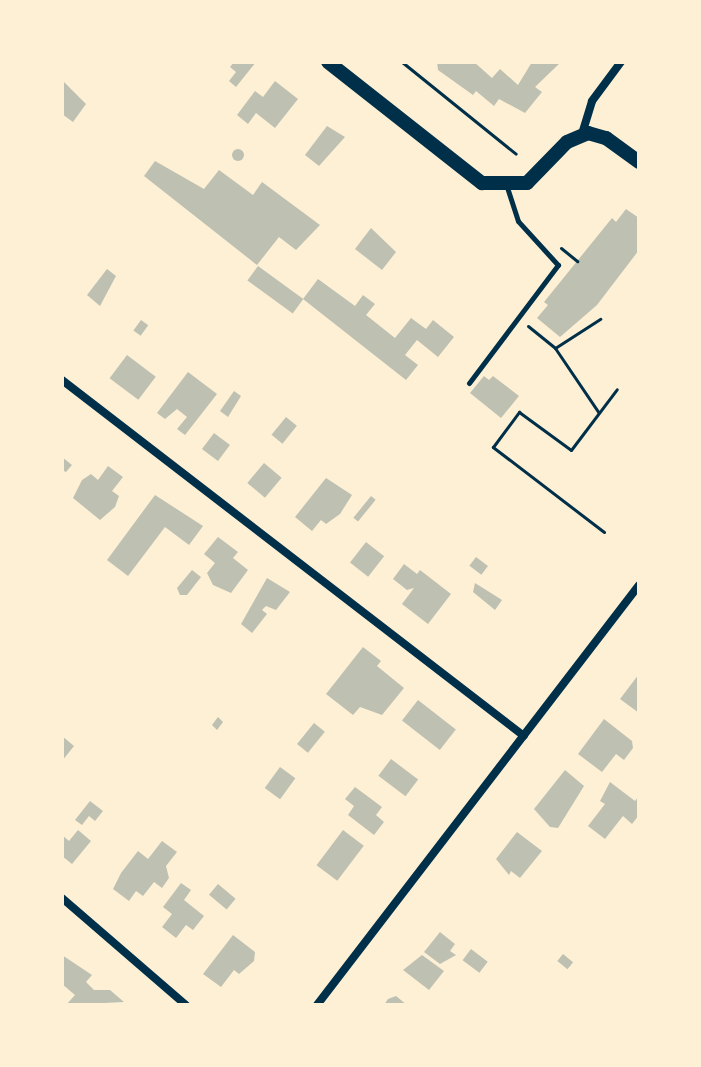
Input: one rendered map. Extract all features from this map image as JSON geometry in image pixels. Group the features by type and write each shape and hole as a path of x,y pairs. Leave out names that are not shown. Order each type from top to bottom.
{"street":[{"path":"328,62 476,179 507,187 533,179 560,148 582,134 592,101 621,62"},
{"path":"582,134 606,138 639,162"},
{"path":"62,380 524,736"},
{"path":"317,1005 639,585"},
{"path":"62,898 186,1005"}],"lane":[{"path":"469,383 558,265 518,221 507,187"}],"path":[{"path":"402,62 516,154"},
{"path":"567,253 577,261"},
{"path":"520,319 555,348 599,413"},
{"path":"555,348 600,319"},
{"path":"604,532 493,447 519,412 571,450 617,389"}],"building":[{"path":"234,62 256,62 236,87 229,81 236,72 230,67"},
{"path":"437,62 474,62 492,78 500,69 518,85 532,62 561,62 535,87 542,92 525,113 499,99 494,106 476,91 473,95 438,70"},
{"path":"62,80 86,104 73,122 62,114"},
{"path":"275,81 298,99 275,128 256,113 248,124 237,115 255,91 263,97"},
{"path":"327,126 345,137 319,166 305,155"},
{"path":"238,149 244,155 238,161 232,155"},
{"path":"155,161 204,189 219,170 253,195 262,182 320,225 296,250 279,237 257,265 144,176"},
{"path":"626,209 639,218 639,250 597,305 560,337 537,318 548,305 544,302 612,218 616,222"},
{"path":"371,228 396,252 382,270 355,249"},
{"path":"258,266 303,299 293,313 247,281"},
{"path":"107,269 116,276 100,306 87,295"},
{"path":"318,279 355,306 363,295 375,304 366,315 395,338 411,318 426,329 433,320 454,337 438,357 417,340 405,355 418,365 406,380 303,299"},
{"path":"141,320 148,325 141,336 133,331"},
{"path":"127,355 156,377 138,400 110,378"},
{"path":"188,372 217,394 185,435 177,429 187,417 177,409 165,419 157,413"},
{"path":"484,376 489,380 493,376 519,396 501,418 470,393"},
{"path":"234,391 241,396 228,417 220,411"},
{"path":"286,417 297,426 282,444 272,435"},
{"path":"214,433 230,445 218,461 202,449"},
{"path":"62,457 72,465 66,472 62,470"},
{"path":"264,463 282,478 265,498 247,483"},
{"path":"108,466 123,477 112,491 119,496 115,507 100,520 73,498 82,480 91,474 98,480"},
{"path":"326,478 352,495 340,514 326,524 321,520 312,531 295,517"},
{"path":"155,495 203,526 189,545 165,527 128,576 107,560"},
{"path":"371,496 376,500 358,522 353,518"},
{"path":"218,537 238,552 233,558 248,570 231,593 213,585 207,573 215,563 204,554"},
{"path":"366,542 384,556 368,577 350,562"},
{"path":"476,557 488,566 481,575 469,566"},
{"path":"404,564 417,574 420,570 451,594 428,624 402,604 414,588 407,590 393,579"},
{"path":"192,570 201,577 187,595 180,595 177,588"},
{"path":"267,578 290,592 276,610 266,606 262,610 267,614 252,633 241,624"},
{"path":"475,583 502,600 495,610 473,592"},
{"path":"363,647 381,661 377,666 404,688 382,715 360,707 353,715 326,694"},
{"path":"639,674 639,713 620,699"},
{"path":"418,700 456,730 440,750 402,720"},
{"path":"218,717 223,722 217,730 212,725"},
{"path":"604,719 632,741 633,748 624,760 616,754 602,772 578,754"},
{"path":"314,723 325,732 308,753 297,744"},
{"path":"62,736 74,746 62,761"},
{"path":"391,759 418,779 406,796 378,776"},
{"path":"280,767 295,778 280,799 265,788"},
{"path":"565,770 584,786 558,828 550,827 534,809"},
{"path":"610,782 635,801 639,796 639,815 632,824 623,816 605,839 588,826 605,804 600,801"},
{"path":"355,787 382,807 376,815 384,822 374,835 348,815 354,806 345,799"},
{"path":"90,801 103,811 95,821 89,816 82,825 75,820"},
{"path":"78,830 91,841 72,864 62,856 62,835 69,841"},
{"path":"343,830 364,846 337,881 317,865"},
{"path":"517,832 542,851 520,878 511,871 509,875 496,859"},
{"path":"162,841 177,852 166,866 169,878 162,888 154,882 143,896 136,891 129,901 113,889 138,851 148,859"},
{"path":"181,883 191,890 184,900 204,916 193,930 186,925 176,938 162,927 172,914 163,907"},
{"path":"218,884 236,899 227,910 209,895"},
{"path":"440,932 455,944 450,951 456,955 440,964 424,952"},
{"path":"233,935 255,952 254,961 239,974 234,970 221,987 203,974"},
{"path":"471,949 488,962 479,973 463,960"},
{"path":"563,954 573,962 567,969 557,961"},
{"path":"62,955 92,975 86,982 94,990 110,990 124,1002 66,1005 75,995 62,984"},
{"path":"422,955 444,971 429,990 403,970"},
{"path":"396,996 407,1005 384,1005 388,999"}]}
